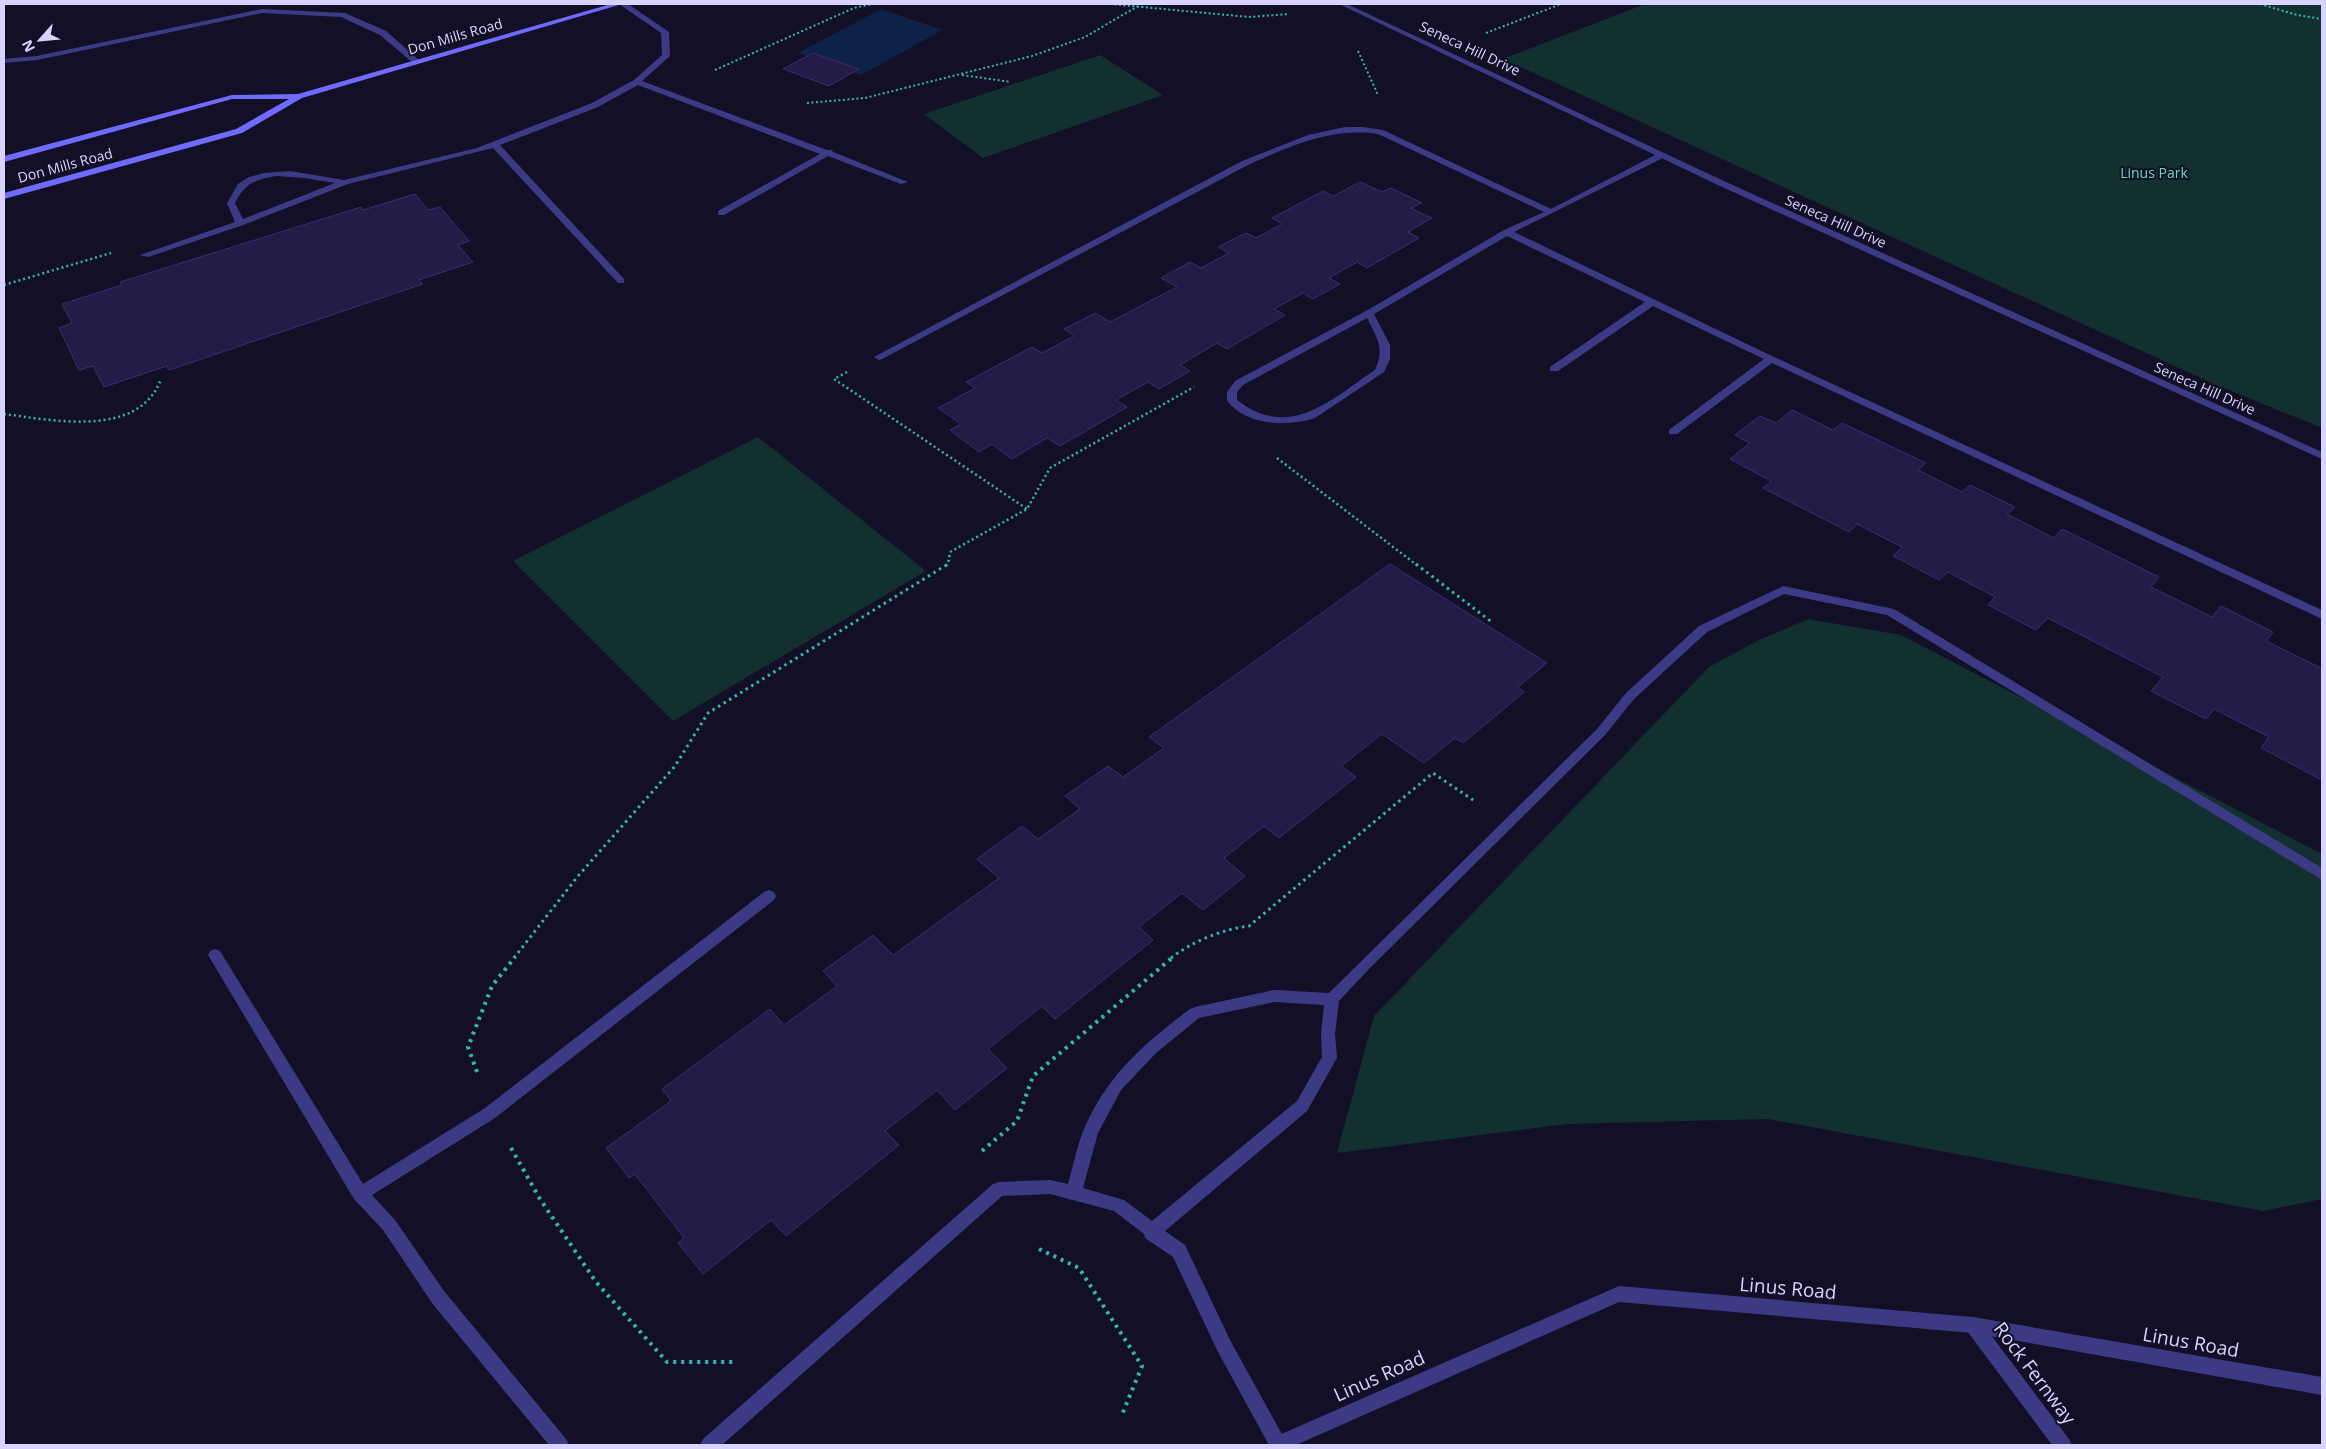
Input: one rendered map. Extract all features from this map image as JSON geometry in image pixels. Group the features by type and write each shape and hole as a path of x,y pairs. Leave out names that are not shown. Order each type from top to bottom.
{"main road":[{"name":"Don Mills Road","path":"4,196 240,131 299,96 416,60 618,4"},
{"name":"Don Mills Road","path":"4,159 232,97 299,96"}],"street":[{"path":"145,255 240,223 345,182 480,150 595,105 637,82 666,56 665,32 623,4"},
{"name":"Seneca Hill Drive","path":"1342,4 1662,155 2322,456"},
{"path":"4,61 37,58 262,11 342,15 383,33 416,60"},
{"path":"637,82 829,152 904,182"},
{"path":"879,357 1245,163 1284,146 1347,129 1364,128 1397,140 1551,212"},
{"path":"494,144 621,281"},
{"path":"721,213 829,152"},
{"path":"1369,314 1385,345 1384,359 1379,372 1311,416 1299,421 1283,423 1241,409 1232,401 1232,392 1239,383 1369,314 1507,232 1551,212 1662,155"},
{"path":"240,223 231,202 240,187 258,177 289,173 345,182"},
{"path":"1507,232 1771,359 2322,615"},
{"path":"1554,369 1653,302"},
{"path":"1674,432 1771,359"},
{"path":"1151,1232 1302,1106 1330,1058 1328,1033 1332,999 1363,966 1601,732 1630,696 1696,635 1703,629 1783,590 1890,612 2322,874"},
{"path":"360,1194 490,1113 769,896"},
{"path":"215,955 360,1194 389,1225 438,1297 560,1445"},
{"path":"1074,1193 1091,1131 1116,1085 1152,1048 1195,1013 1274,996 1332,999"},
{"path":"709,1445 999,1189 1050,1187 1118,1204 1151,1232 1179,1251 1224,1346 1277,1444"},
{"name":"Linus Road","path":"1277,1444 1619,1294 1973,1326 2322,1386"},
{"name":"Rock Fernway","path":"1973,1326 2063,1445"}],"path":[{"path":"715,70 854,8 872,4"},
{"path":"1110,4 1249,17 1288,14"},
{"path":"1438,49 1561,4"},
{"path":"2260,4 2296,15 2322,19"},
{"path":"808,103 865,98 1032,56 1085,37 1138,6"},
{"path":"1355,44 1397,140"},
{"path":"959,74 1011,82"},
{"path":"4,284 124,249 145,255"},
{"path":"879,357 834,379 1026,509"},
{"path":"4,414 85,423 111,419 134,410 153,396 161,379"},
{"path":"743,1357 736,1363 667,1362 596,1282 540,1199 490,1113 468,1047 492,986 578,876 675,766 708,713 948,564 950,552 1026,509 1050,468 1198,385"},
{"path":"1189,390 1197,396"},
{"path":"1275,456 1493,623"},
{"path":"980,1153 1018,1121 1033,1076 1181,950 1234,928 1249,926 1433,773 1481,805"},
{"path":"1039,1249 1079,1268 1142,1366 1121,1417"}],"green space":[{"name":"Linus Park","path":"1645,4 2322,4 2322,428 2214,384 1503,59"},
{"path":"1100,55 1163,95 983,158 924,114"},
{"path":"758,437 926,571 673,721 513,561"},
{"path":"1808,619 1901,635 2322,854 2322,1199 2263,1211 1768,1119 1567,1124 1337,1153 1374,1016 1709,667 1757,641"}],"water":[{"path":"881,9 943,30 861,75 798,53"}],"building":[{"path":"813,53 859,69 829,86 783,69"},
{"path":"1360,182 1382,192 1391,188 1422,203 1411,208 1432,218 1408,232 1419,238 1367,268 1357,262 1329,278 1340,284 1313,299 1303,293 1274,309 1285,315 1227,349 1217,343 1180,365 1190,371 1159,389 1148,382 1116,400 1127,407 1060,446 1047,438 1012,459 992,444 979,452 950,430 961,424 938,408 975,388 966,382 1032,347 1042,353 1074,336 1064,329 1095,313 1110,322 1177,287 1161,278 1190,262 1201,268 1229,253 1218,247 1246,233 1256,238 1282,224 1272,218 1323,191 1333,196"},
{"path":"415,194 428,210 440,207 469,241 458,245 473,262 419,280 423,284 169,370 167,366 104,387 93,366 79,370 59,328 72,323 62,304 122,285 120,282 361,207 363,210"},
{"path":"1792,410 1833,430 1842,423 1926,463 1918,470 1962,492 1970,485 2015,507 2007,514 2054,538 2062,529 2159,577 2151,587 2212,617 2221,606 2273,632 2266,641 2321,668 2322,666 2322,780 2261,748 2269,737 2214,709 2206,719 2151,691 2163,677 2048,618 2036,630 1988,605 1995,597 1948,572 1939,580 1893,556 1902,547 1857,524 1849,532 1763,488 1771,481 1730,459 1750,443 1735,435 1760,416 1776,423"},
{"path":"1390,564 1547,663 1518,687 1524,692 1463,743 1455,738 1424,763 1382,734 1341,766 1356,777 1279,838 1264,826 1224,858 1245,876 1203,910 1182,893 1139,927 1153,940 1055,1019 1042,1006 988,1049 1007,1068 955,1110 937,1090 885,1131 899,1145 786,1236 771,1220 703,1274 678,1243 684,1238 635,1174 629,1178 606,1148 671,1101 662,1089 770,1009 784,1025 837,986 823,971 873,935 893,955 999,878 977,859 1022,826 1038,839 1080,809 1065,796 1108,766 1123,777 1164,748 1149,737"}]}
